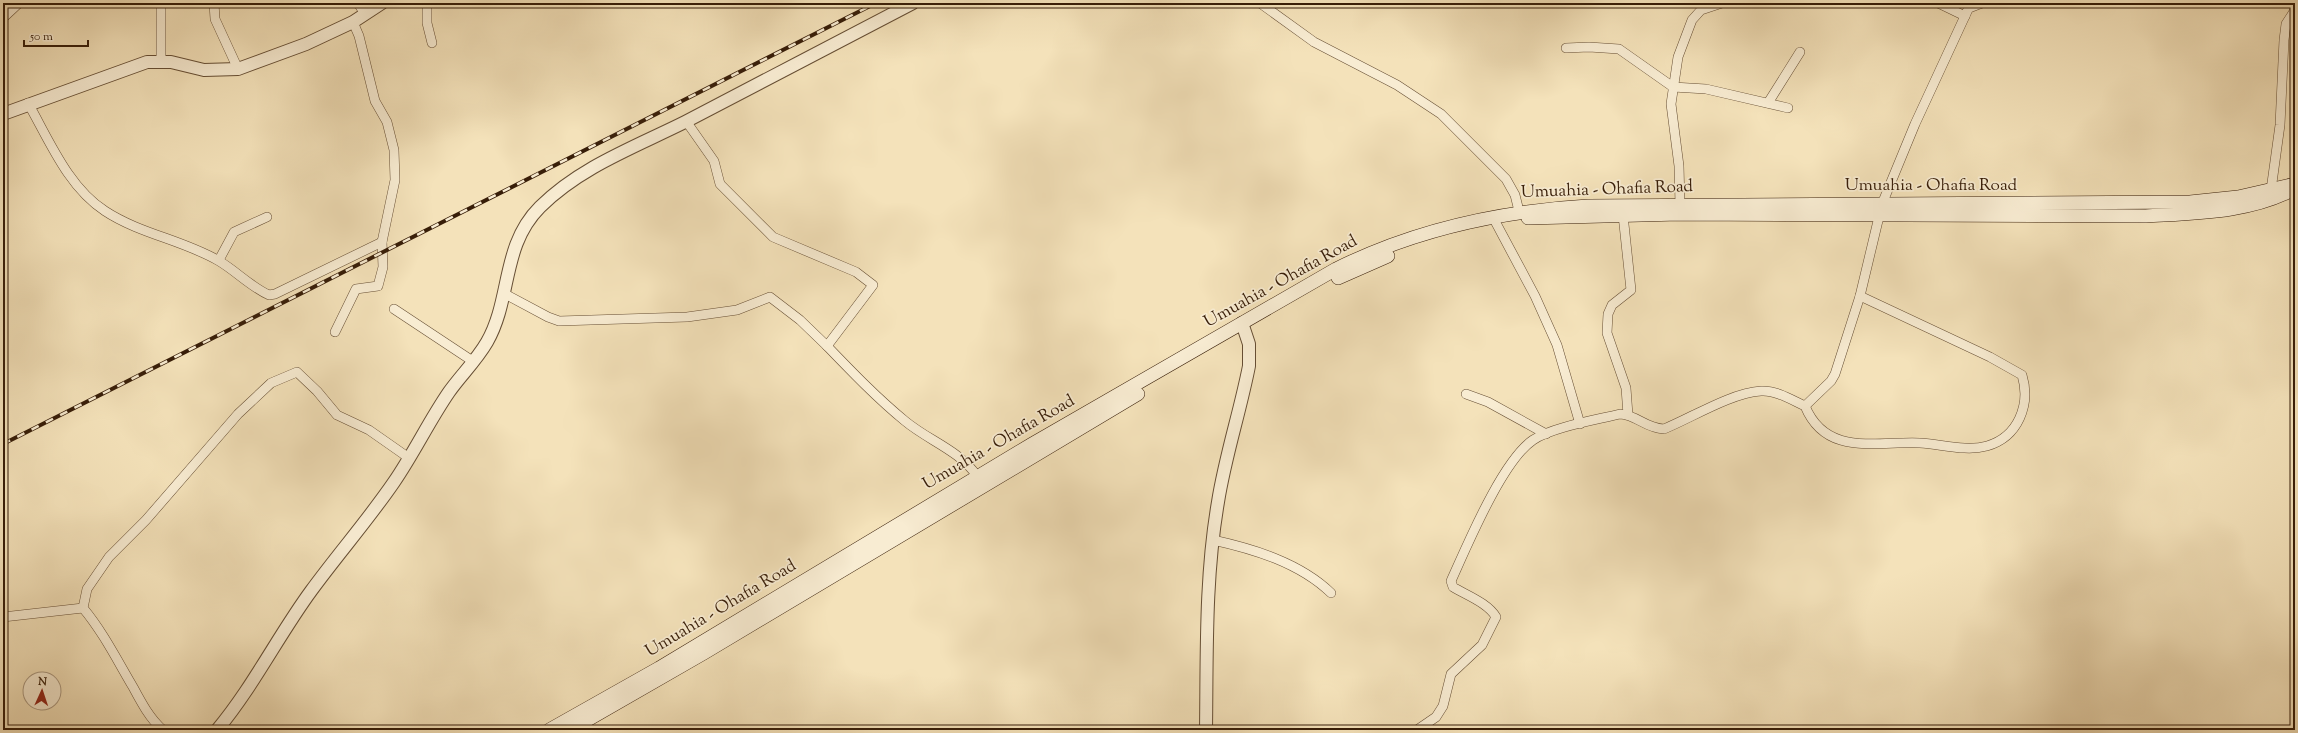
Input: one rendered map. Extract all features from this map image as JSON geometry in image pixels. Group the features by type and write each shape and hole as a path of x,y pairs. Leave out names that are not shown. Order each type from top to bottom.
{"main road":[{"name":"Umuahia - Ohafia Road","path":"549,730 686,652 977,476 1244,326 1343,275 1374,261 1435,238 1496,223 1537,217 2190,202 2238,197 2295,184"},
{"name":"Umuahia - Ohafia Road","path":"570,730 704,653 1364,255 1440,229 1519,211 1588,206 1680,204 2146,216 2186,214 2246,206 2278,198 2295,188"}],"street":[{"path":"3,18 19,3"},
{"path":"161,3 161,62"},
{"path":"214,3 215,19 238,69"},
{"path":"358,3 365,14"},
{"path":"3,114 28,103 147,62 171,62 204,70 238,69 306,44 353,22 382,3"},
{"path":"427,3 427,23 432,43"},
{"path":"217,730 238,705 311,591 370,517 409,458 450,391 474,362 488,340 496,322 515,244 525,225 552,196 581,175 620,153 686,121 913,3"},
{"path":"1260,3 1314,42 1397,85 1441,114 1506,179 1515,195 1519,211"},
{"path":"1680,204 1679,166 1671,104 1678,57 1692,20 1701,10 1722,3"},
{"path":"1938,3 1965,16"},
{"path":"1805,406 1831,381 1835,374 1860,296 1880,209 1915,124 1970,5 1982,3"},
{"path":"2271,190 2280,125 2286,24 2295,10"},
{"path":"335,332 356,289 378,286 383,267 382,242 395,180 394,150 387,122 375,101 359,36 353,22"},
{"path":"1566,48 1589,47 1619,49 1673,87 1706,89 1788,108"},
{"path":"1768,103 1800,52"},
{"path":"28,103 67,171 86,194 104,211 125,222 219,260 267,294 272,295 382,242"},
{"path":"686,121 714,161 720,184 773,237 856,272 873,285 827,346"},
{"path":"1623,215 1631,290 1612,305 1608,314 1607,333 1626,388 1628,415"},
{"path":"219,260 234,232 267,217"},
{"path":"1496,223 1535,296 1557,345 1580,424"},
{"path":"503,293 548,317 559,321 687,318 737,310 770,298 800,320 862,383 906,422 968,462 977,476"},
{"path":"1417,730 1436,717 1443,706 1451,674 1482,645 1496,617 1493,612 1484,605 1453,588 1451,581 1476,525 1512,462 1533,440 1556,430 1620,414 1628,415 1653,429 1664,429 1745,394 1763,391 1782,395 1805,406 1810,418 1818,428 1838,439 1852,444 1891,445 1919,443 1967,447 1987,446 2010,432 2021,419 2024,408 2022,375 1990,357 1860,296"},
{"path":"394,309 474,362"},
{"path":"1206,730 1208,595 1213,540 1218,502 1250,366 1250,344 1244,326"},
{"path":"83,608 87,589 108,558 146,520 238,414 271,383 297,372 317,391 338,415 369,430 409,458"},
{"path":"1466,394 1488,402 1546,434"},
{"path":"1213,540 1263,552 1305,575 1330,593"},
{"path":"3,617 83,608"},
{"path":"83,608 95,622 139,698 156,724 163,730"}],"railway":[{"path":"3,444 876,3"}]}
